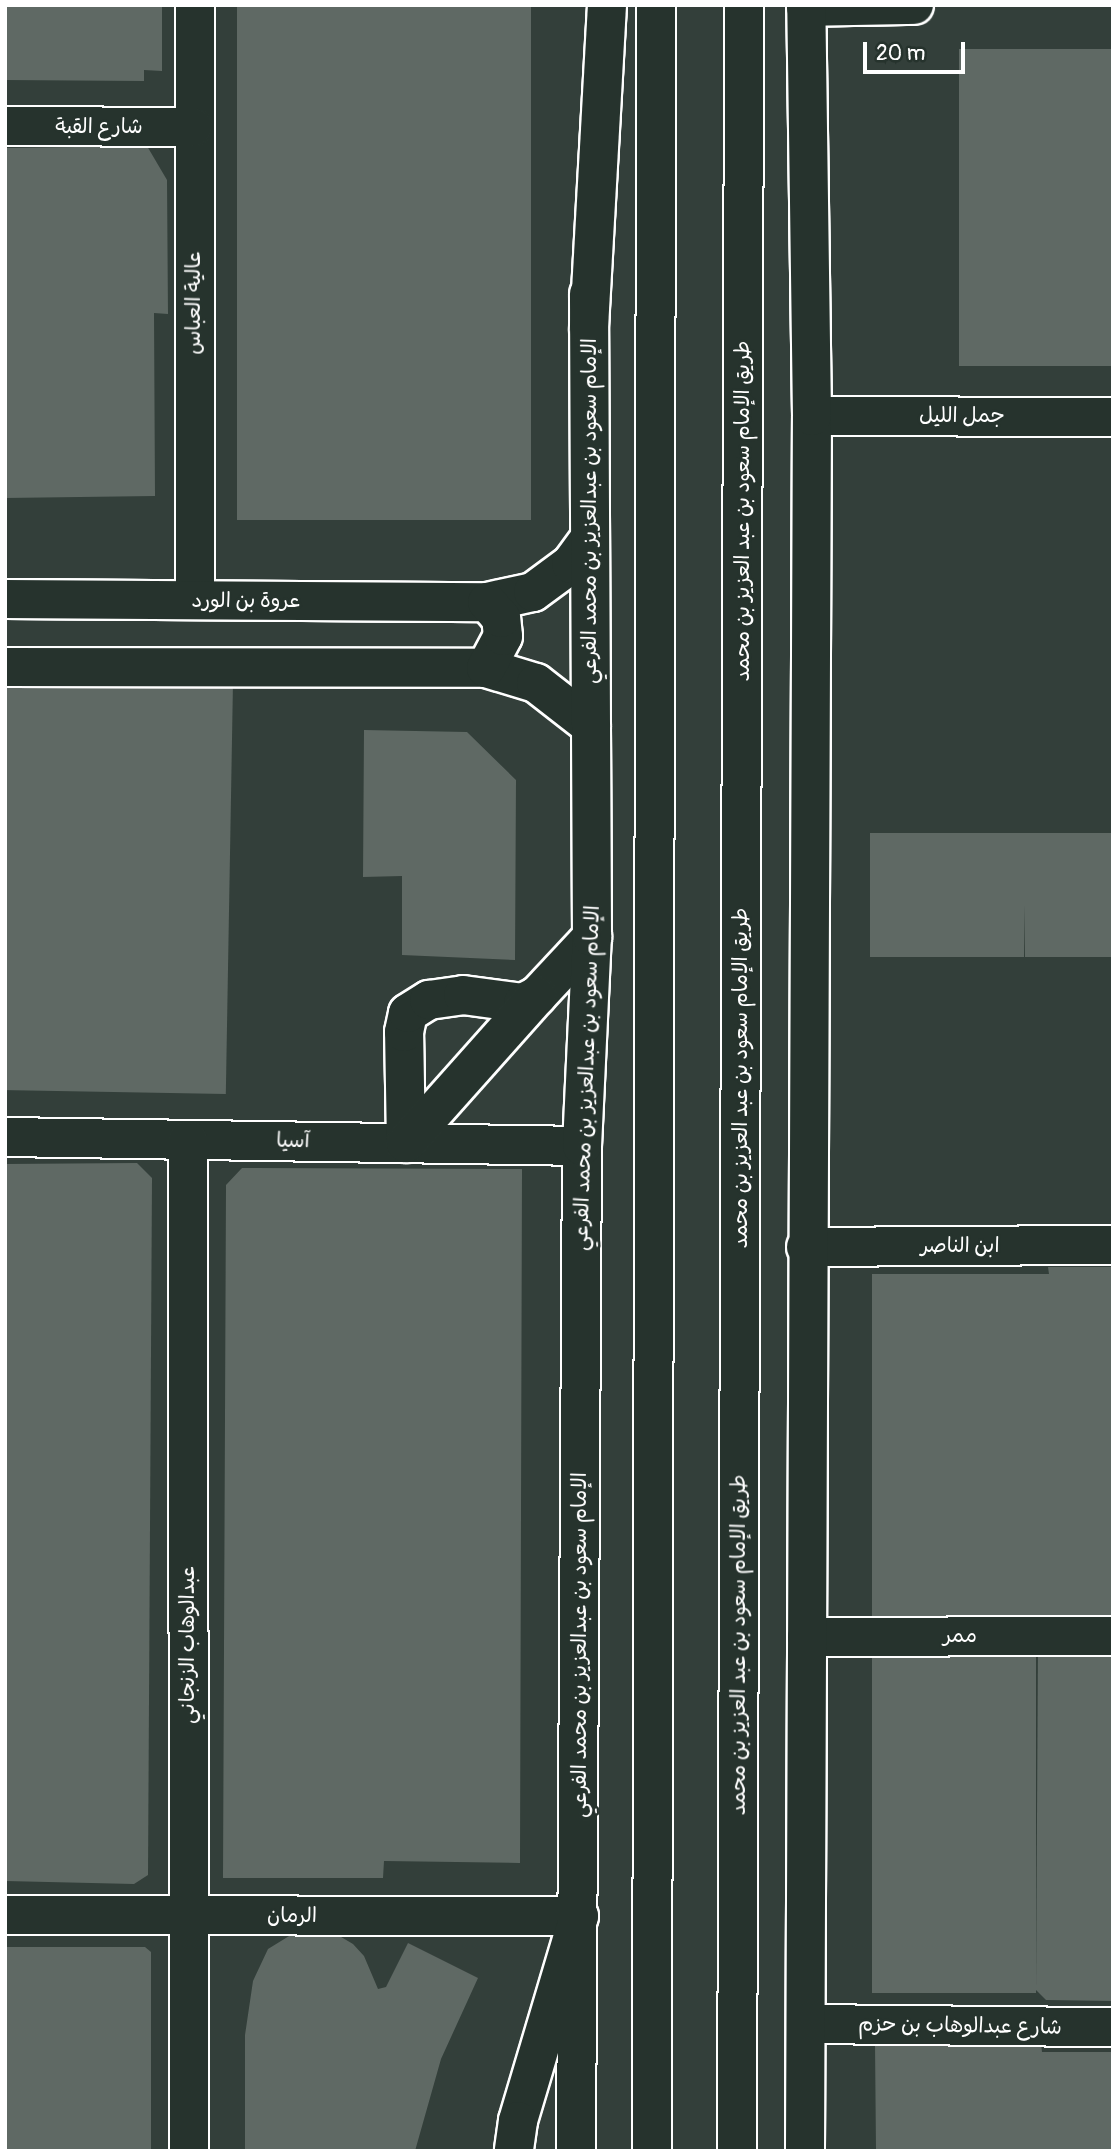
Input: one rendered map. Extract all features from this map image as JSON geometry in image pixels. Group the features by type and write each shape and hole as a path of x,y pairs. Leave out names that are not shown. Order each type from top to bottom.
{"street":[{"name":"عالية العباس","path":"195,5 195,600"},
{"name":"الإمام سعود بن عبدالعزيز بن محمد الفرعي","path":"576,2151 582,1146 592,937 589,5"},
{"path":"589,327 607,5"},
{"path":"652,2151 656,5"},
{"name":"طريق الإمام سعود بن عبد العزيز بن محمد","path":"737,2151 744,5"},
{"path":"805,2151 806,1247 812,416 806,6 914,5"},
{"name":"شارع القبة","path":"5,126 193,127"},
{"name":"جمل الليل","path":"812,416 1113,417"},
{"name":"عروة بن الورد","path":"5,599 487,602 533,592 571,564 590,538"},
{"path":"486,668 503,636 501,618 487,602"},
{"path":"5,667 486,668 536,683 591,726"},
{"path":"406,1143 592,937"},
{"path":"406,1143 404,1050 408,1013 429,1000 463,995 523,1003 537,996"},
{"name":"آسيا","path":"5,1137 582,1146"},
{"name":"عبدالوهاب الزنجاني","path":"187,1140 189,2151"},
{"name":"ابن الناصر","path":"806,1247 1113,1245"},
{"name":"ممر","path":"807,1637 1113,1636"},
{"name":"الرمان","path":"5,1915 579,1916"},
{"path":"514,2151 518,2121 579,1916"},
{"name":"شارع عبدالوهاب بن حزم","path":"807,2024 1113,2027"}],"building":[{"path":"5,5 162,5 162,71 144,70 144,81 5,80"},
{"path":"237,5 531,5 531,520 237,520"},
{"path":"959,49 1112,49 1112,366 959,366"},
{"path":"147,146 167,180 168,314 154,313 155,496 5,498 5,148"},
{"path":"5,680 233,684 226,1094 5,1090"},
{"path":"364,730 467,732 516,780 515,960 402,955 402,876 363,877"},
{"path":"870,833 1113,833 1113,957 1025,957 1024,905 1024,957 870,957"},
{"path":"137,1163 152,1178 148,1875 134,1884 5,1881 5,1164"},
{"path":"242,1168 522,1169 520,1863 384,1861 383,1878 223,1878 226,1185"},
{"path":"1048,1267 1113,1267 1113,1621 872,1621 872,1274 1049,1274"},
{"path":"1038,1647 1113,1647 1113,2001 1046,2000 1036,1990"},
{"path":"872,1657 1036,1657 1036,1993 872,1993"},
{"path":"294,1933 336,1934 353,1944 364,1956 378,1989 386,1987 408,1943 478,1978 441,2059 415,2151 245,2151 245,2035 253,1981 268,1949"},
{"path":"5,1947 145,1947 151,1952 151,2151 5,2151"},
{"path":"1041,2043 1042,2052 1113,2052 1113,2151 876,2151 875,2044"}]}
